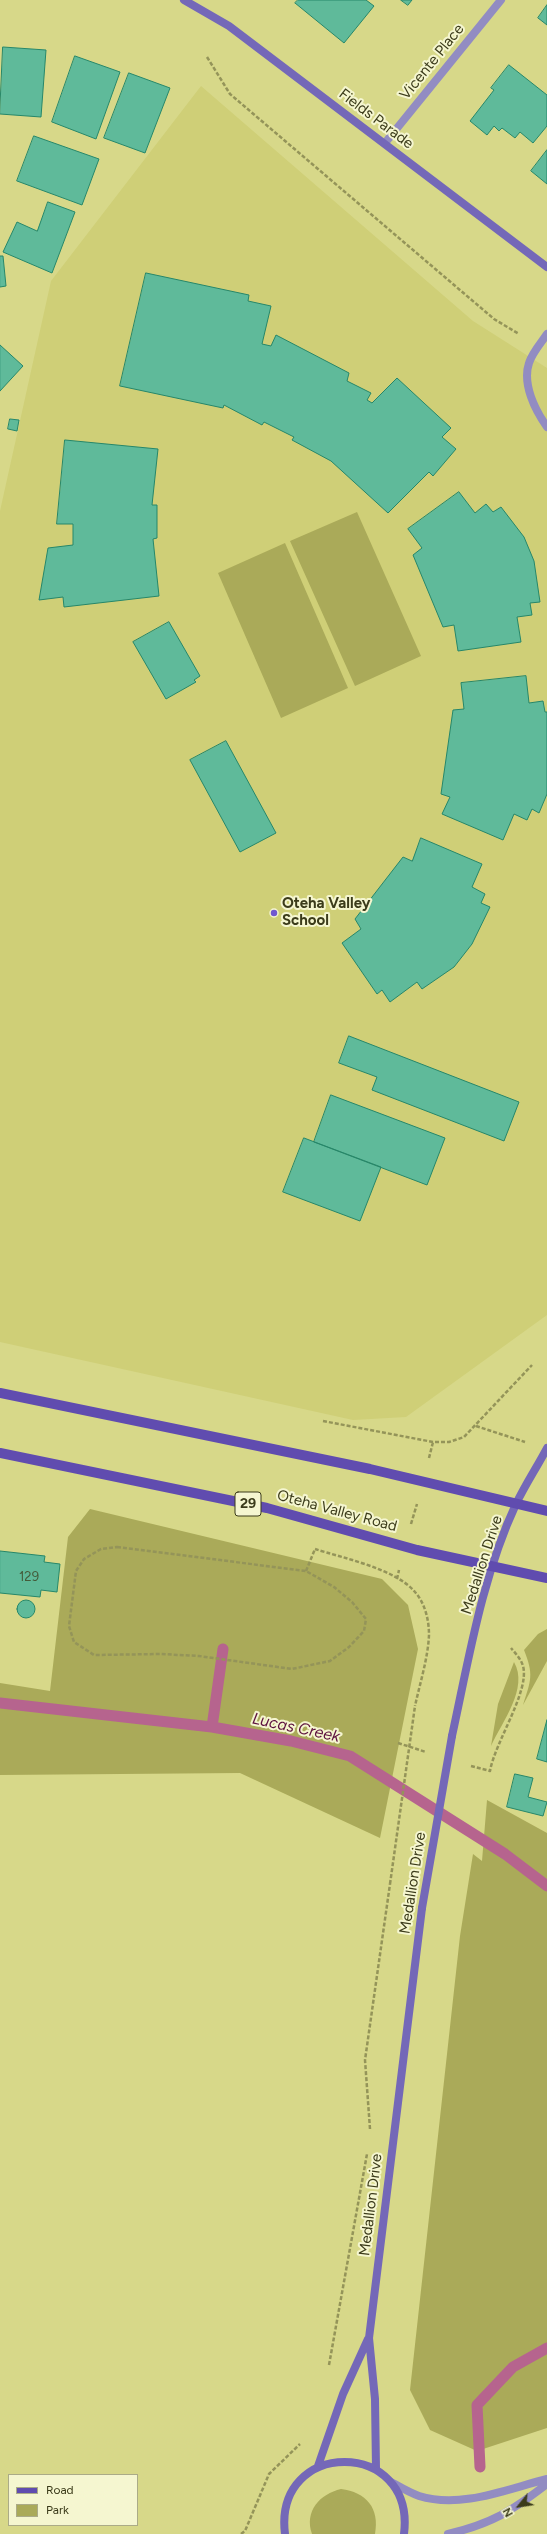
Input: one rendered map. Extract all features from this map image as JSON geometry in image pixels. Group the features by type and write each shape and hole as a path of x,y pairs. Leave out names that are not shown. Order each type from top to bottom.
{"main road":[{"path":"0,1393 422,1482 547,1512"},
{"name":"Oteha Valley Road","path":"0,1453 267,1508 406,1545 547,1578"}],"street":[{"name":"Fields Parade","path":"184,0 229,26 386,143 547,267"},
{"name":"Vicente Place","path":"386,143 501,0"},
{"path":"547,334 529,361 528,380 534,404 547,427"},
{"name":"Medallion Drive","path":"376,2469 375,2399 369,2338 422,1908 452,1736 480,1609 493,1566 516,1505 547,1448"},
{"name":"Medallion Drive","path":"318,2466 344,2394 369,2338"},
{"path":"285,2534 284,2513 290,2494 302,2478 318,2466 337,2461 357,2461 376,2469 391,2482 419,2496 451,2500 508,2490 547,2479"},
{"path":"391,2482 402,2500 406,2519 404,2534"},
{"path":"448,2534 493,2520 515,2509 547,2484"}],"path":[{"path":"207,57 230,94 494,319 539,346"},
{"path":"323,1421 433,1442 449,1442 464,1437 476,1426 532,1365"},
{"path":"476,1426 547,1448"},
{"path":"397,1579 433,1442"},
{"path":"117,1547 152,1550 306,1571 334,1587 352,1602 366,1619 364,1632 349,1647 330,1661 318,1665 292,1669 199,1656 161,1654 94,1655 74,1642 69,1626 76,1571 84,1559 101,1549 117,1547"},
{"path":"315,1549 376,1569 397,1579 415,1591 428,1618 427,1645 415,1706 365,2060 370,2134"},
{"path":"468,1765 490,1771 497,1745 519,1696 524,1679 524,1667 521,1659 511,1648"},
{"path":"398,1743 433,1754"},
{"path":"328,2368 367,2149"},
{"path":"241,2534 245,2531 269,2474 303,2442"}],"shaded area":[{"name":"Oteha Valley School","path":"201,86 473,321 547,368 547,1315 406,1417 353,1420 0,1342 0,511 51,281"}],"green space":[{"path":"357,512 421,656 355,686 290,541"},
{"path":"285,543 348,688 281,718 218,573"},
{"path":"90,1509 382,1579 408,1605 418,1649 380,1838 240,1773 0,1775 0,1683 50,1691 68,1537"},
{"path":"547,1629 547,1661 523,1705 530,1678 529,1666 524,1650 538,1634"},
{"path":"514,1662 518,1672 516,1694 507,1716 491,1746 498,1704"},
{"path":"487,1800 547,1833 547,2428 477,2451 430,2430 410,2390 460,1936 473,1854 482,1861"},
{"path":"341,2489 358,2494 369,2503 375,2516 375,2534 312,2534 310,2518 312,2511 320,2499 333,2491"}],"building":[{"path":"298,0 366,0 374,6 344,43 295,3"},
{"path":"401,0 412,0 408,5"},
{"path":"547,5 547,25 538,18"},
{"path":"3,47 46,50 41,117 0,114"},
{"path":"75,56 120,72 96,139 52,122"},
{"path":"509,65 547,95 547,126 533,143 520,132 515,138 502,128 499,131 494,126 487,135 470,121 494,90 491,88"},
{"path":"129,73 170,88 145,153 104,138"},
{"path":"34,136 99,159 82,205 17,181"},
{"path":"547,150 547,184 531,171"},
{"path":"48,202 75,212 52,273 3,252 17,222 37,231"},
{"path":"0,256 3,256 6,286 0,287"},
{"path":"146,273 249,295 248,301 271,306 262,344 271,346 276,335 349,373 347,381 371,393 367,400 372,403 397,378 451,428 442,437 456,449 433,476 429,472 388,513 331,461 292,440 294,437 264,422 262,425 224,405 223,408 120,386"},
{"path":"0,345 23,366 0,391"},
{"path":"10,419 19,420 17,431 8,429"},
{"path":"65,440 158,449 152,505 157,505 157,538 153,539 159,596 64,607 63,597 39,600 48,548 73,545 73,524 57,524"},
{"path":"459,492 475,513 486,504 493,512 501,507 524,537 534,561 540,602 530,603 532,615 517,617 521,642 458,651 454,625 443,627 413,555 422,548 408,529"},
{"path":"169,622 200,676 194,680 196,682 166,699 133,642"},
{"path":"526,676 529,703 543,701 545,712 547,712 547,794 539,813 532,809 527,820 514,814 503,840 442,814 450,797 441,794 453,710 464,709 461,683"},
{"path":"226,741 276,833 240,852 190,760"},
{"path":"421,838 482,864 472,887 485,894 481,903 490,907 472,944 454,967 422,989 417,982 390,1002 382,990 377,994 342,943 361,929 355,919 403,857 412,861"},
{"path":"349,1036 519,1102 504,1141 372,1090 377,1077 339,1063"},
{"path":"331,1095 445,1138 427,1185 314,1142"},
{"path":"304,1138 381,1167 360,1221 283,1192"},
{"path":"0,1551 45,1556 44,1562 60,1564 57,1592 41,1590 40,1597 0,1593"},
{"path":"22,1600 30,1600 35,1605 33,1616 30,1618 22,1618 17,1613 17,1605"},
{"path":"547,1720 547,1762 537,1759"},
{"path":"515,1774 533,1778 528,1797 547,1802 543,1816 507,1807"}],"waterway":[{"path":"212,1727 223,1649"},
{"name":"Lucas Creek","path":"0,1703 212,1727 291,1741 350,1756 505,1854 547,1886"},
{"path":"480,2467 477,2405 513,2367 547,2348"}],"place":[{"name":"Oteha Valley School","path":"274,913"}]}
